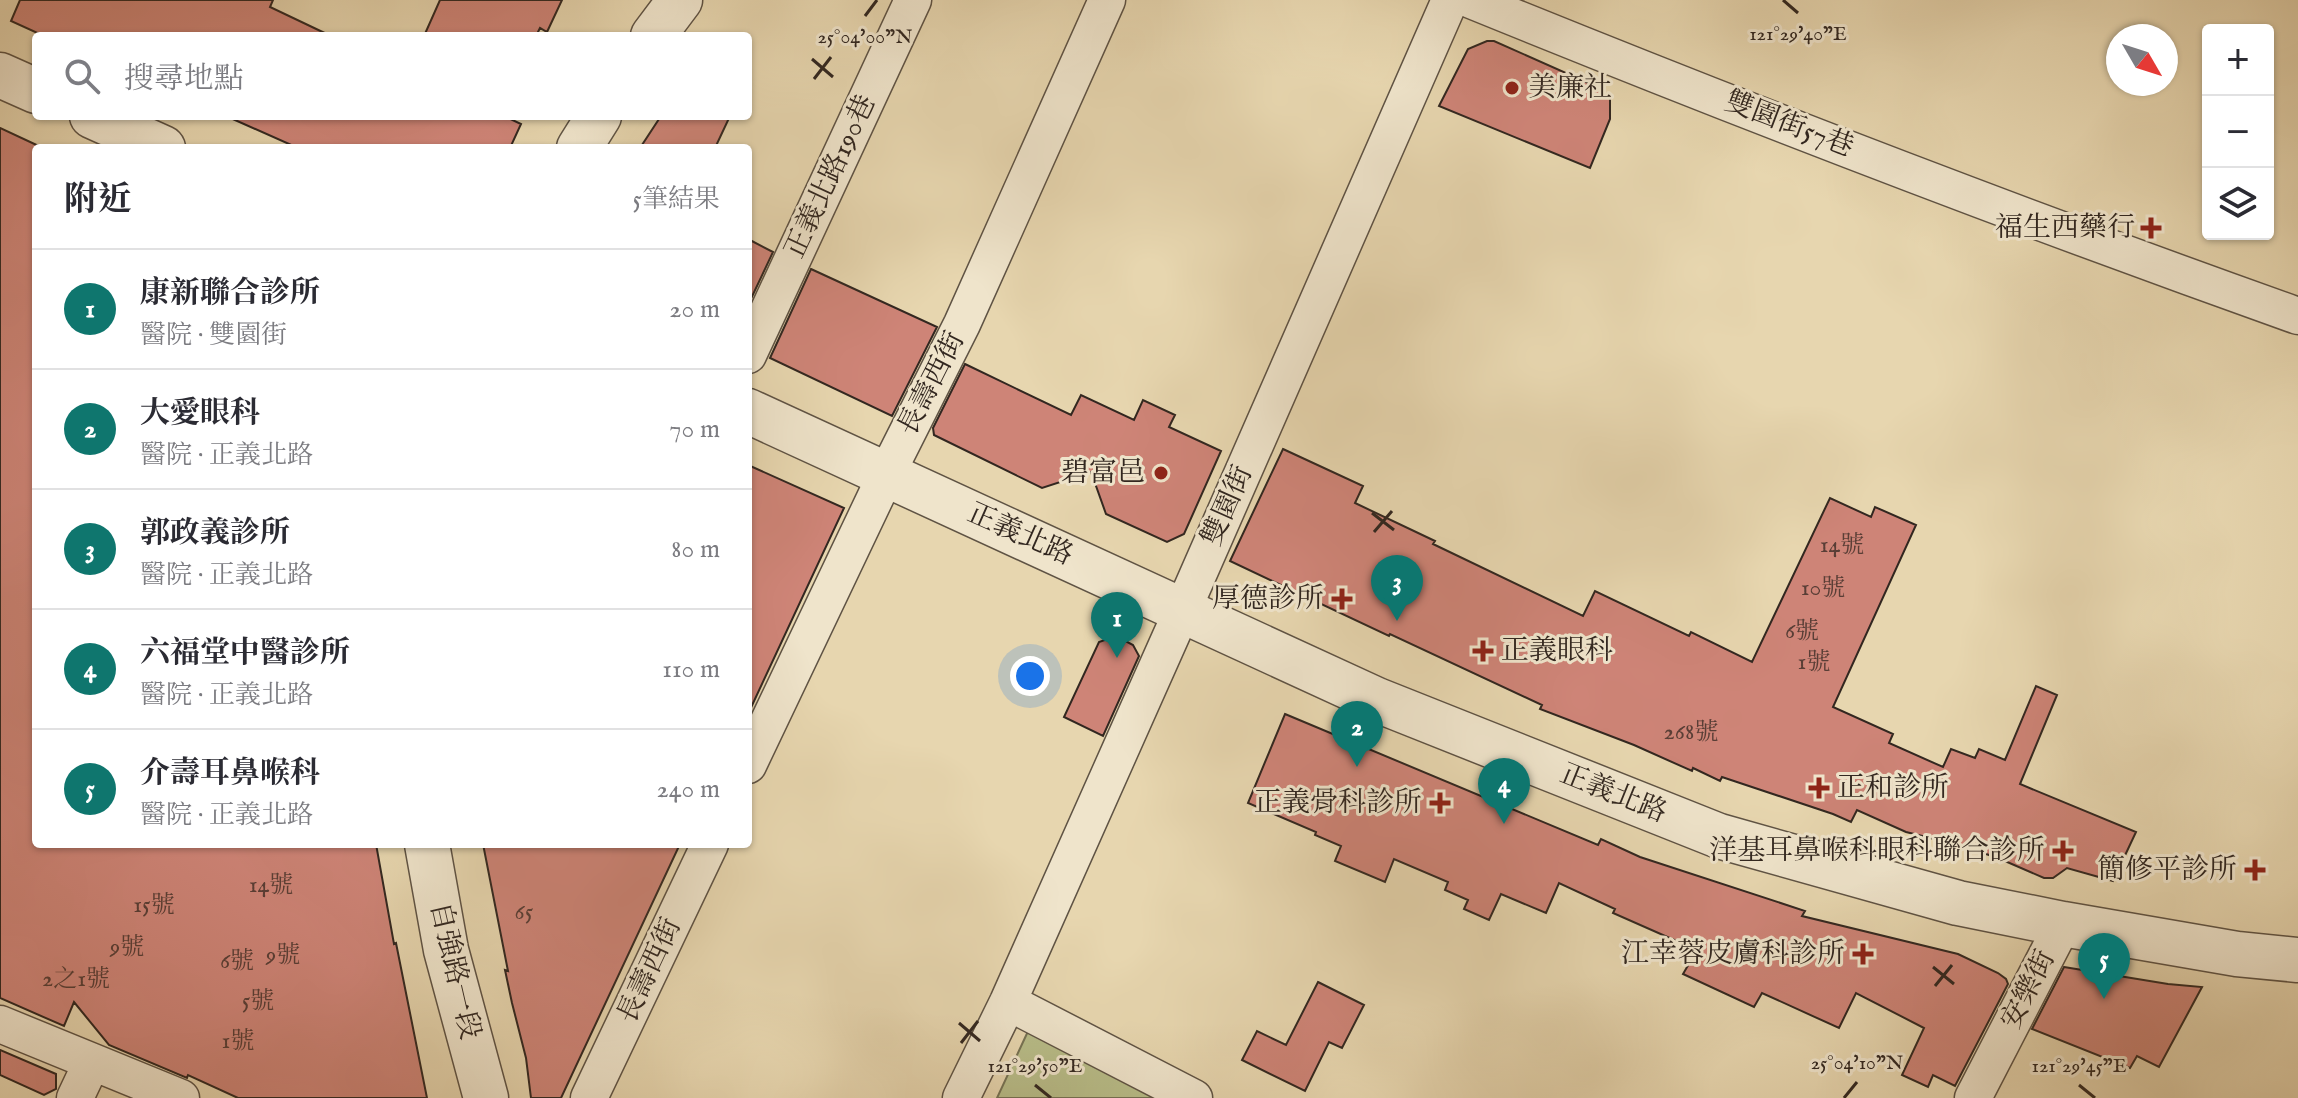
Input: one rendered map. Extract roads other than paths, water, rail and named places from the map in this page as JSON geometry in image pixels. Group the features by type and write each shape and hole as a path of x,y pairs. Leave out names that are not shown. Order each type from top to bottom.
{"street":[{"path":"656,32 680,0"},
{"name":"正義北路190巷","path":"752,346 913,0"},
{"name":"長壽西街","path":"752,757 887,473 962,324 1107,0"},
{"name":"雙園街","path":"961,1098 1008,1002 1450,0"},
{"name":"雙園街57巷","path":"1471,0 1641,69 2107,248 2298,316"},
{"path":"0,75 32,89"},
{"path":"101,120 154,144"},
{"path":"582,144 596,120"},
{"name":"正義北路","path":"752,413 1377,700 1719,836 1958,903 2237,954 2298,960"},
{"name":"自強路一段","path":"428,848 446,950 486,1098"},
{"name":"長壽西街","path":"589,1098 708,848"},
{"name":"安樂街","path":"1973,1098 2063,924"},
{"path":"1008,1002 1194,1098"},
{"path":"0,1024 181,1098"},
{"path":"75,1098 92,1062"}],"place":[{"name":"美廉社","path":"1512,88"},
{"name":"福生西藥行","path":"2151,228"},
{"name":"碧富邑","path":"1161,473"},
{"name":"厚德診所","path":"1342,599"},
{"name":"郭政義診所","path":"1397,621"},
{"name":"正義眼科","path":"1483,651"},
{"name":"康新聯合診所","path":"1117,658"},
{"name":"大愛眼科","path":"1357,767"},
{"name":"正和診所","path":"1819,788"},
{"name":"正義骨科診所","path":"1440,803"},
{"name":"六福堂中醫診所","path":"1504,824"},
{"name":"洋基耳鼻喉科眼科聯合診所","path":"2063,851"},
{"name":"簡修平診所","path":"2255,870"},
{"name":"江幸蓉皮膚科診所","path":"1863,954"},
{"name":"介壽耳鼻喉科","path":"2104,999"}]}
